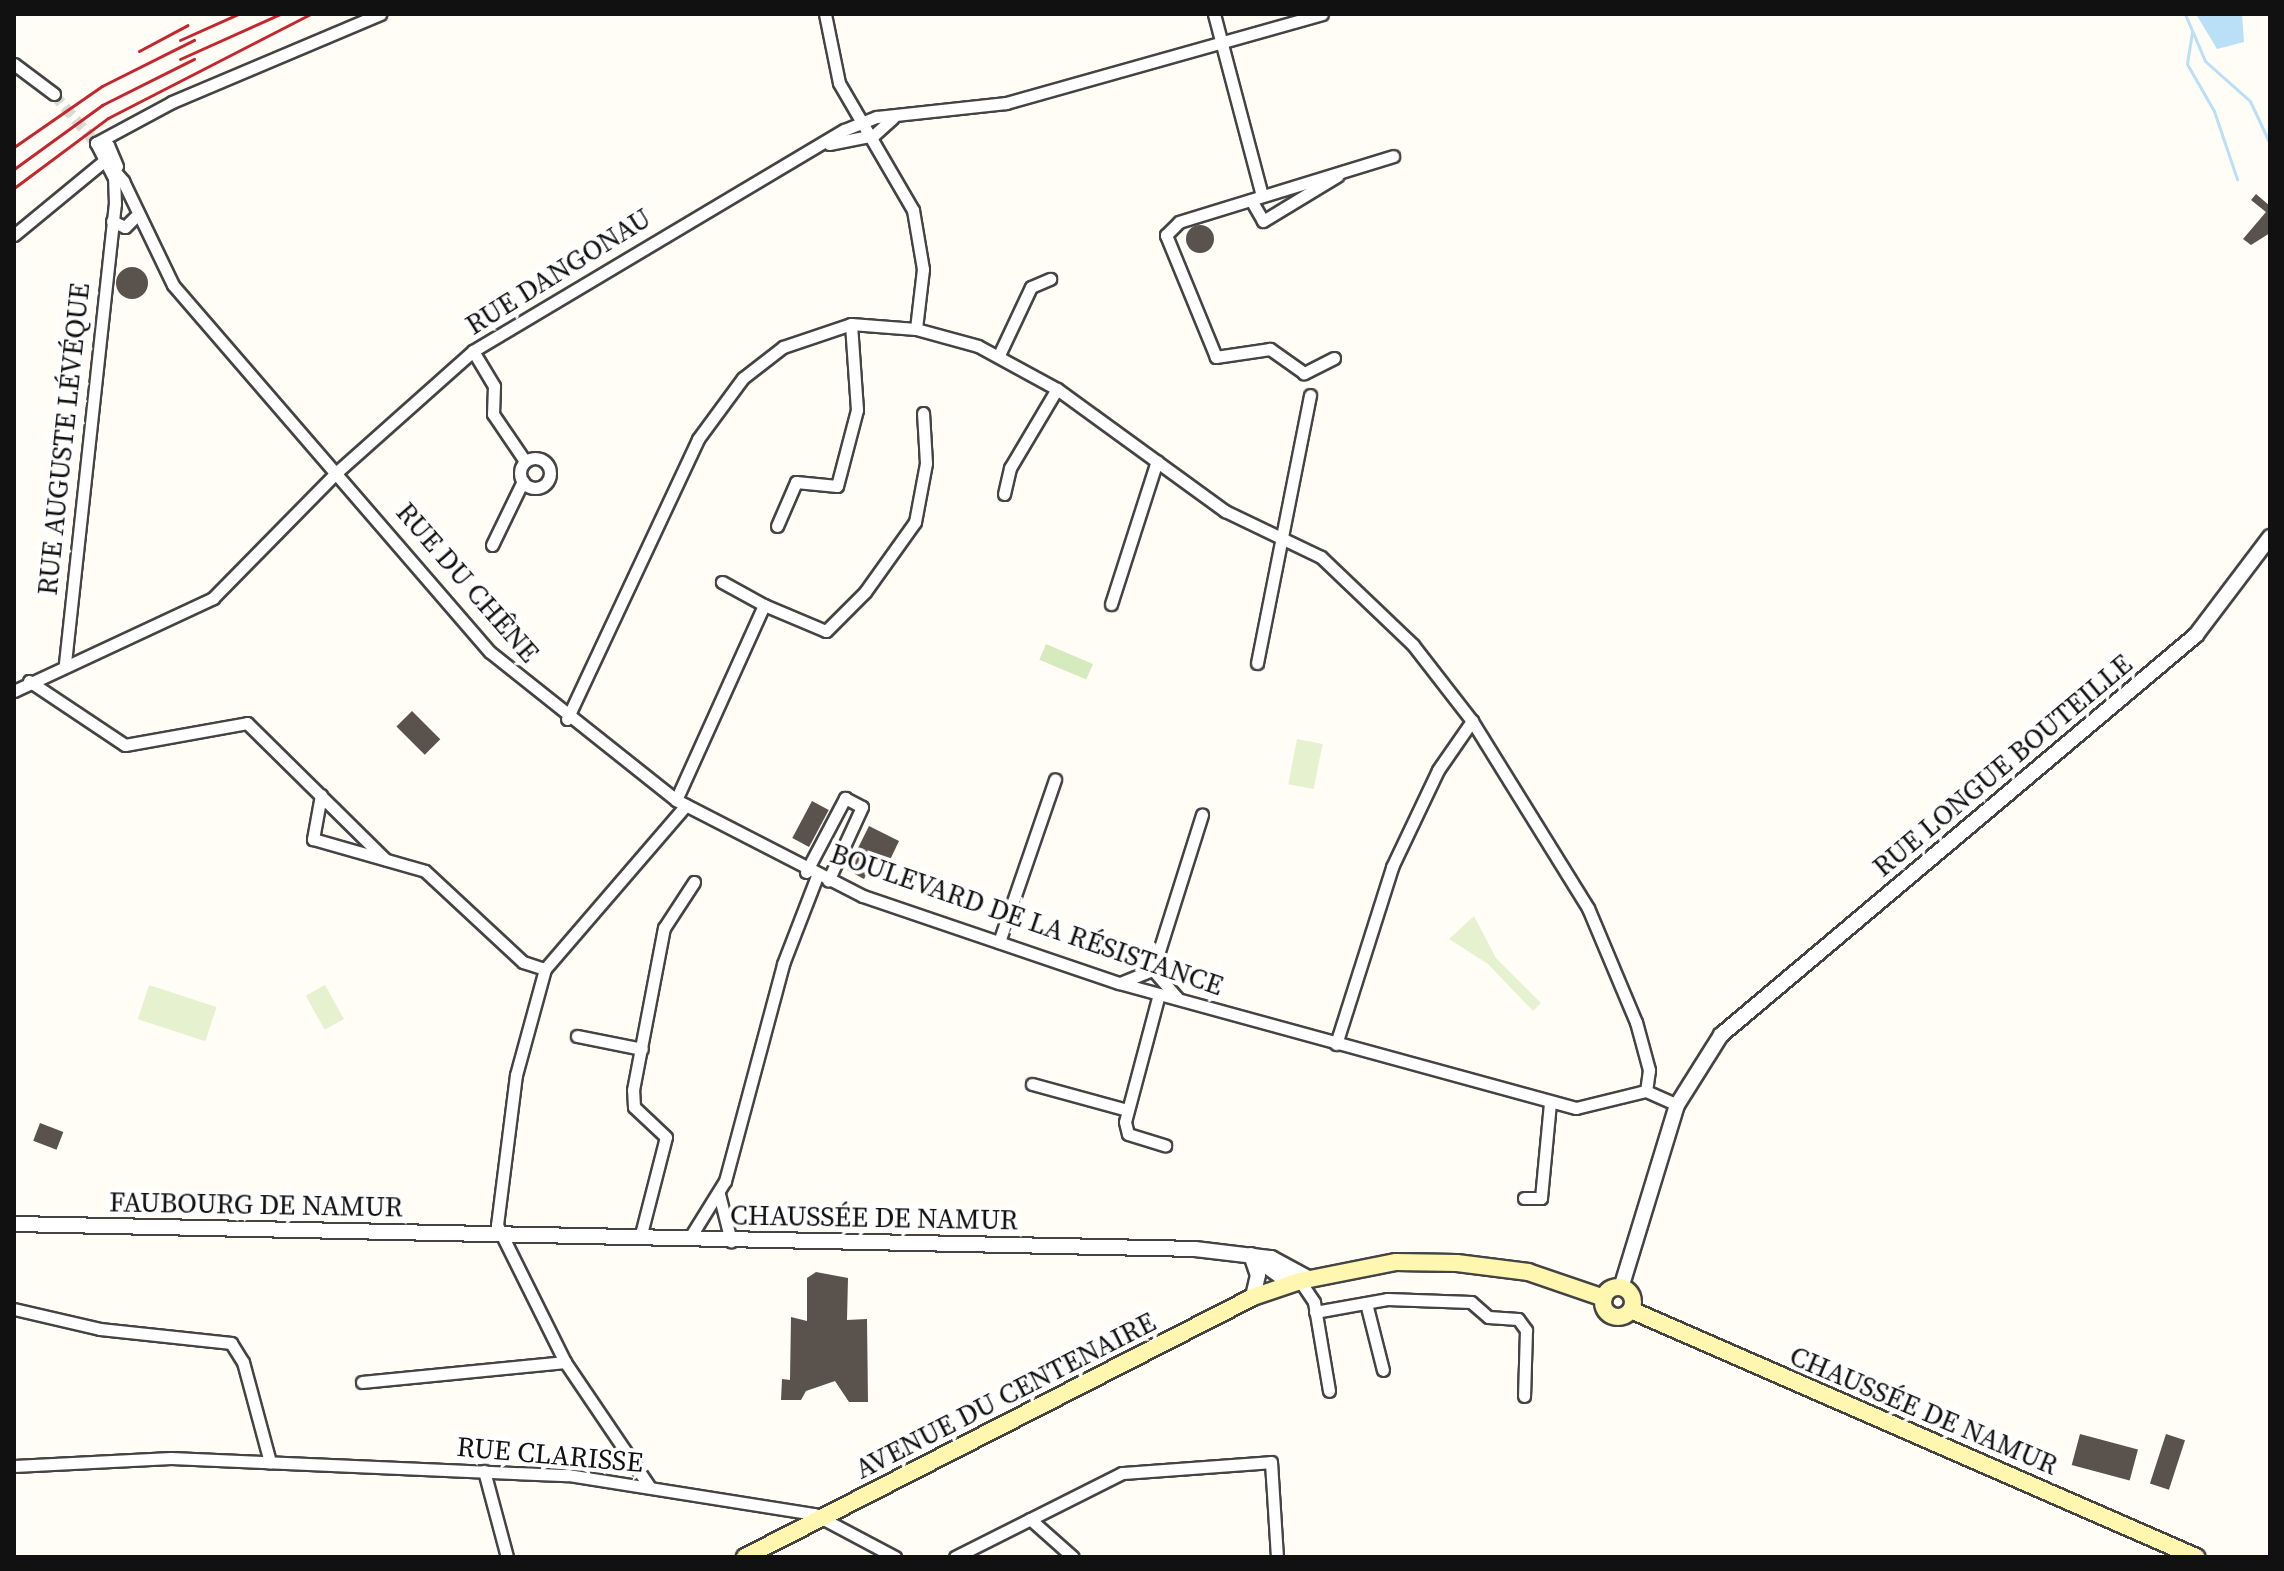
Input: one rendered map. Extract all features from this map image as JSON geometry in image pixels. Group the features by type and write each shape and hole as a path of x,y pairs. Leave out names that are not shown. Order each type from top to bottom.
{"main road":[{"name":"AVENUE DU CENTENAIRE","path":"745,1557 1253,1297 1300,1281 1396,1262 1457,1263 1528,1272 1604,1298"},
{"path":"1604,1298 1621,1288 1632,1296 1631,1310"},
{"name":"CHAUSSÉE DE NAMUR","path":"1604,1298 1613,1316 1631,1310 2196,1557"}],"street":[{"path":"96,143 172,102 380,14"},
{"path":"825,14 839,83 874,135 909,200 920,243 916,329"},
{"path":"1214,14 1217,44 1263,221 1339,173"},
{"path":"864,120 1006,103 1322,14"},
{"path":"14,64 54,94"},
{"path":"874,135 893,118"},
{"name":"RUE DANGONAU","path":"14,691 65,663 213,598 337,472 473,351 739,189 829,145 864,120"},
{"name":"RUE DANGONAU","path":"829,145 874,135"},
{"path":"96,143 105,160 123,181"},
{"path":"96,143 108,145 123,181 135,217 125,227 112,221 115,204 105,160"},
{"path":"1334,358 1304,373 1270,349 1223,359 1205,346 1166,235 1179,222 1393,156"},
{"path":"14,235 105,160"},
{"path":"115,204 130,204"},
{"name":"RUE DU CHÊNE","path":"135,217 173,285 499,662 567,719"},
{"name":"RUE AUGUSTE LÉVÉQUE","path":"65,663 112,221"},
{"path":"999,355 1031,287 1050,279"},
{"path":"777,526 796,482 837,486 857,410 851,324"},
{"path":"567,719 720,405 783,347 851,324 916,329 999,355 1057,389 1225,511 1321,557 1362,590 1472,721 1610,953 1646,1059 1646,1091 1677,1105 1621,1288"},
{"path":"473,351 494,386 493,414 525,461 523,481 492,545"},
{"path":"1004,494 1010,468 1057,389"},
{"path":"1257,663 1285,540 1310,395"},
{"path":"722,582 764,605 826,631 865,592 915,522 926,463 923,413"},
{"path":"523,481 540,487 549,476 545,461 525,461"},
{"path":"1111,604 1157,461"},
{"name":"RUE LONGUE BOUTEILLE","path":"1677,1105 1721,1035 2196,635 2270,537"},
{"path":"649,1486 565,1362 497,1236 514,1085 545,969 681,803 764,605"},
{"path":"29,681 125,745 247,723 385,859"},
{"name":"BOULEVARD DE LA RÉSISTANCE","path":"567,719 681,803 817,876 999,942 1119,983 1550,1103 1598,1108 1646,1091"},
{"path":"1336,1044 1392,867 1438,770 1472,721"},
{"path":"999,942 1055,779"},
{"path":"321,795 313,839 425,871 523,962 545,969"},
{"path":"689,1239 719,1194 783,964 845,798 862,807 817,876"},
{"path":"1153,970 1202,815"},
{"path":"640,1238 666,1143 663,1129 631,1101 664,928 694,882"},
{"path":"1119,983 1153,970"},
{"path":"1153,970 1177,998"},
{"path":"1159,994 1127,1110 1128,1134 1165,1145"},
{"path":"577,1036 642,1049"},
{"path":"1032,1084 1127,1110"},
{"path":"1524,1198 1541,1198 1550,1103"},
{"path":"719,1194 731,1241"},
{"name":"FAUBOURG DE NAMUR","path":"14,1224 497,1236"},
{"name":"CHAUSSÉE DE NAMUR","path":"497,1236 1251,1254 1300,1281"},
{"path":"1251,1254 1258,1275 1253,1297"},
{"path":"1300,1281 1315,1312 1329,1391"},
{"path":"1315,1312 1366,1303 1471,1302 1488,1317 1518,1319 1526,1330 1524,1396"},
{"path":"1366,1303 1383,1370"},
{"path":"14,1309 100,1329 231,1343 243,1362 270,1462"},
{"path":"362,1382 565,1362"},
{"name":"RUE CLARISSE","path":"14,1466 270,1462 484,1471 649,1486 823,1518 895,1557"},
{"path":"955,1557 1122,1473 1271,1462 1277,1557"},
{"path":"484,1471 507,1557"},
{"path":"1030,1519 1073,1557"}],"green space":[{"path":"1046,644 1093,664 1086,680 1039,660"},
{"path":"1297,739 1323,744 1314,789 1288,784"},
{"path":"1474,916 1496,958 1541,1003 1533,1011 1488,964 1449,939"},
{"path":"149,985 217,1007 205,1041 138,1019"},
{"path":"325,985 344,1019 325,1030 306,996"}],"water":[{"path":"2196,14 2242,14 2244,42 2217,49"}],"building":[{"path":"2256,194 2270,206 2270,233 2251,245 2243,239 2266,212 2251,200"},
{"path":"1200,225 1210,229 1214,239 1210,249 1200,253 1190,249 1186,239 1190,229"},
{"path":"132,267 143,272 148,283 143,294 132,299 121,294 116,283 121,272"},
{"path":"412,711 440,739 425,755 396,727"},
{"path":"812,801 829,810 809,847 792,838"},
{"path":"869,826 899,841 889,862 876,855 864,879 847,870"},
{"path":"40,1123 63,1132 57,1150 33,1141"},
{"path":"816,1272 848,1278 847,1320 867,1319 868,1402 849,1402 835,1381 806,1391 801,1400 781,1400 782,1379 790,1380 791,1317 807,1321 807,1278"},
{"path":"2080,1434 2138,1450 2130,1480 2072,1465"},
{"path":"2166,1434 2185,1440 2169,1490 2150,1483"}],"waterway":[{"path":"2185,14 2205,61 2250,101 2270,144"},
{"path":"2192,32 2187,64 2214,111 2237,179"}],"tunnel":[{"path":"54,94 96,143"}],"railway":[{"path":"180,40 238,14"},
{"path":"180,59 280,14"},
{"path":"14,188 108,118 310,14"},
{"path":"139,51 188,25"},
{"path":"14,147 102,86 194,40"},
{"path":"14,169 102,105 194,59"}]}
